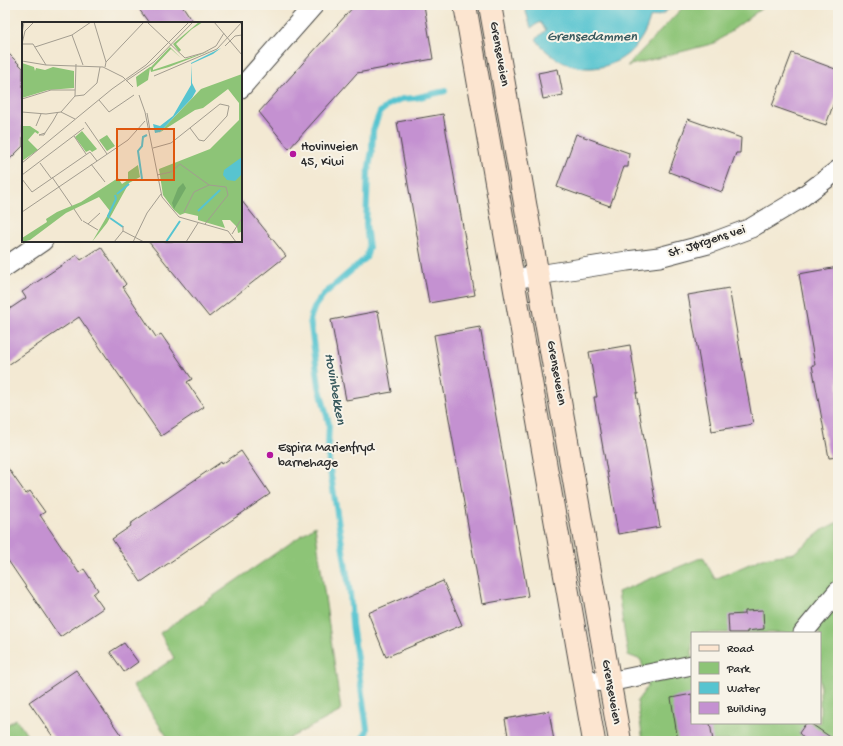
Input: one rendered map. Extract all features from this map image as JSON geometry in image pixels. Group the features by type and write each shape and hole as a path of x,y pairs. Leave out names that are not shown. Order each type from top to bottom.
{"main road":[{"name":"Grenseveien","path":"465,5 594,741"},
{"name":"Grenseveien","path":"490,5 620,741"}],"street":[{"path":"242,87 314,5"},
{"name":"St. Jørgens vei","path":"513,280 659,257 708,244 751,228 798,200 838,170"},
{"path":"5,267 42,242"},
{"path":"805,632 838,591"},
{"path":"582,675 594,681 609,682 687,666"}],"green space":[{"path":"685,5 766,5 715,43 627,66"},
{"path":"838,522 838,741 643,741 637,701 648,686 641,660 628,655 618,592 703,557 715,579 763,558 794,553 824,529"},
{"path":"315,526 341,711 284,741 170,741 133,686 174,658 160,633"},
{"path":"16,719 31,741 5,741 5,726"}],"water":[{"name":"Grensedammen","path":"524,5 674,5 661,15 650,18 642,37 630,52 616,62 600,67 583,68 566,63 550,54 536,39 546,30 540,22 531,28"}],"building":[{"path":"136,5 182,5 193,22 148,22"},
{"path":"355,5 424,5 433,59 357,73 289,149 259,112"},
{"path":"5,50 22,67 22,147 5,164"},
{"path":"792,53 838,70 838,91 826,125 772,106"},
{"path":"558,69 563,95 543,99 538,73"},
{"path":"443,114 475,295 429,303 397,122"},
{"path":"688,119 741,138 740,153 736,153 722,192 669,172"},
{"path":"576,134 629,153 628,167 624,167 610,206 557,187"},
{"path":"242,201 286,256 209,317 149,242 242,242"},
{"path":"101,247 126,284 123,287 156,337 161,334 192,379 187,382 204,407 161,436 79,317 5,367 5,312 26,298 22,292 77,255 81,260"},
{"path":"838,267 838,457 829,458 812,365 815,365 799,274"},
{"path":"729,288 753,424 712,431 688,295"},
{"path":"378,311 392,392 346,400 331,320"},
{"path":"480,327 528,596 482,604 434,335"},
{"path":"630,345 638,393 636,393 660,527 618,534 594,397 597,397 589,352"},
{"path":"241,451 270,494 141,582 112,539 131,526 130,524 221,462 222,464"},
{"path":"5,464 26,494 30,491 45,512 40,515 79,573 84,569 98,590 93,594 103,608 60,637 5,556"},
{"path":"443,581 462,625 386,657 368,613"},
{"path":"763,610 764,629 747,632 729,632 728,615 745,614 745,611"},
{"path":"124,643 138,662 124,672 110,652"},
{"path":"76,670 125,741 56,741 29,702"},
{"path":"691,694 691,724 710,724 713,741 678,741 671,698"},
{"path":"549,711 554,741 509,741 505,719"},
{"path":"805,724 811,724 836,741 806,741 799,733"}],"waterway":[{"name":"Hovinbekken","path":"363,737 366,734 367,729 352,624 350,593 329,464 329,424 319,386 310,319 315,306 323,295 366,258 369,248 366,225 368,172 372,150 373,130 380,112 390,104 402,99 415,98 445,91"}],"place":[{"name":"Hovinveien 45, Kiwi","path":"293,154"},
{"name":"Espira Marienfryd barnehage","path":"270,455"}]}
